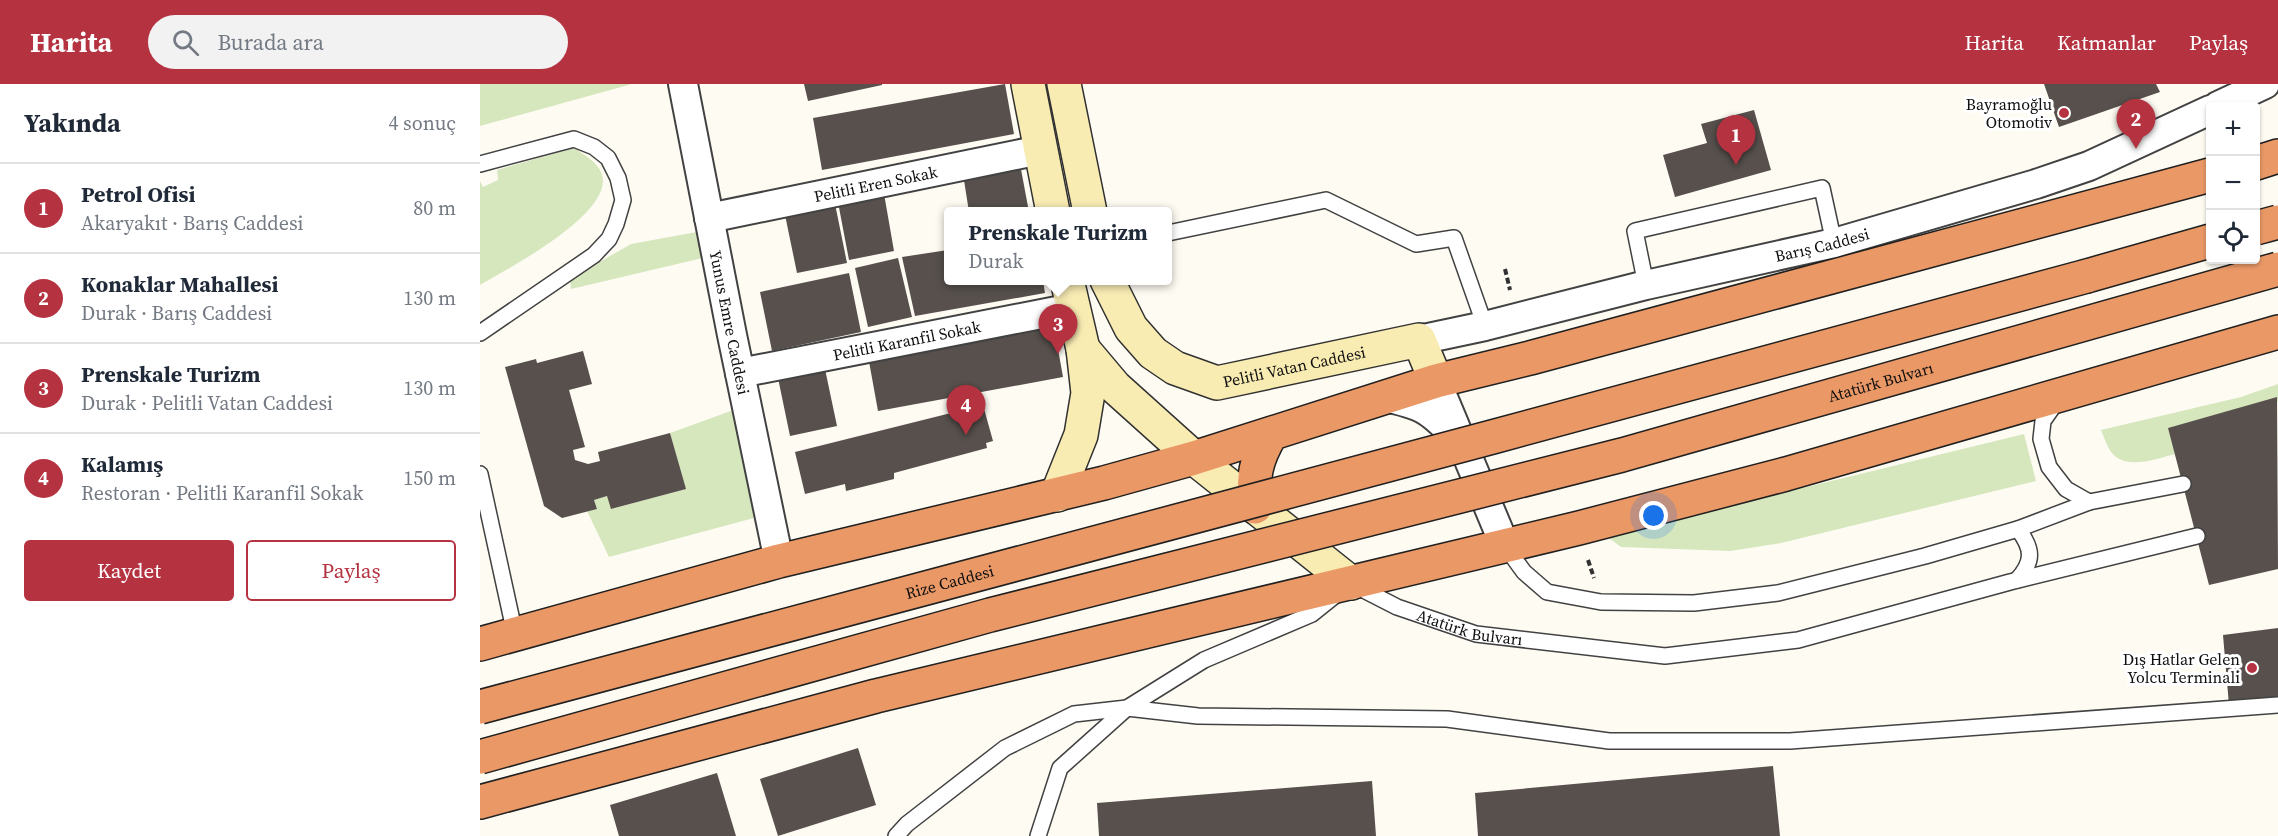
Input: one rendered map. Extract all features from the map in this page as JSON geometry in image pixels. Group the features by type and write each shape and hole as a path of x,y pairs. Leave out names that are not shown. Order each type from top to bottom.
{"highway":[{"path":"2260,162 2278,156"},
{"path":"480,644 779,561 1057,495 1194,458 1436,381 2206,177"},
{"path":"2260,227 2278,222"},
{"name":"Rize Caddesi","path":"480,706 1419,457 2206,242"},
{"name":"Atatürk Bulvarı","path":"480,757 990,615 1622,455 2278,269"},
{"path":"480,802 876,696 1505,546 1786,474 2278,332"},
{"path":"1255,507 1255,466 1271,434"}],"street":[{"name":"Yunus Emre Caddesi","path":"683,84 779,561"},
{"path":"1028,84 1052,207"},
{"path":"1064,84 1089,207"},
{"path":"2227,102 2265,84"},
{"name":"Barış Caddesi","path":"1419,340 1485,326 1646,285 1834,243 2067,175 2206,112"},
{"name":"Pelitli Eren Sokak","path":"709,218 1040,150"},
{"name":"Pelitli Vatan Caddesi","path":"1110,285 1131,328 1153,353 1175,368 1217,383 1419,340"},
{"path":"1057,495 1080,435 1088,393 1083,349 1070,294"},
{"name":"Pelitli Karanfil Sokak","path":"740,373 1070,294"},
{"path":"1419,340 1505,546"},
{"path":"1083,349 1115,387 1194,458 1351,583"},
{"path":"1385,397 1411,403 1433,413 1462,442"}],"lane":[{"path":"480,164 574,139 594,147 608,158 618,178 623,200 609,239 594,255 480,333"},
{"path":"1646,285 1635,231 1822,188 1834,243"},
{"path":"1172,232 1326,200 1416,244 1454,238 1485,326"},
{"path":"2061,395 2043,421 2041,439 2049,467 2066,489 2088,502"},
{"path":"480,474 515,634"},
{"path":"1505,546 1524,572 1546,592 1601,602 1694,603 1778,593 1925,556 2018,529 2088,502 2183,484"},
{"path":"2017,580 2029,563 2030,552 2028,541 2018,529"},
{"name":"Atatürk Bulvarı","path":"1351,583 1397,607 1476,634 1665,656 1798,640 2017,580 2197,536"},
{"path":"1038,836 1060,768 1127,708 1204,660 1312,615 1351,583"},
{"path":"896,836 907,824 1005,748 1074,714 1127,708 1198,716 1447,719 1609,741 1790,741 2278,705"}],"green space":[{"path":"480,84 632,84 480,126"},
{"path":"574,148 593,162 601,172 602,187 593,204 578,221 557,237 480,285 480,181 483,187 498,180 497,170"},
{"path":"702,231 707,257 571,289 570,279 631,244"},
{"path":"2278,384 2278,403 2276,398 2169,428 2175,454 2142,462 2125,461 2117,458 2111,452 2101,430 2241,397"},
{"path":"739,408 765,515 609,557 587,511 597,509 594,500 607,496 612,509 685,489 670,433"},
{"path":"2024,434 2036,481 1781,543 1730,551 1621,547 1606,536"}],"building":[{"path":"804,84 882,84 882,85 808,101"},
{"path":"1005,84 1014,134 822,170 813,118"},
{"path":"2044,84 2156,84 2160,92 2059,127"},
{"path":"1754,110 1771,170 1675,197 1663,155 1707,143 1701,124"},
{"path":"1020,164 1028,207 968,207 963,174"},
{"path":"883,188 894,251 849,260 837,197"},
{"path":"834,199 847,263 797,273 784,210"},
{"path":"944,251 944,285 1044,285 1045,293 915,316 902,257"},
{"path":"898,258 912,317 868,327 855,268"},
{"path":"849,273 861,332 772,351 760,292"},
{"path":"1053,321 1063,377 878,411 868,356"},
{"path":"583,351 592,384 569,390 585,447 573,450 575,460 588,464 600,461 598,452 670,433 686,489 611,509 607,496 594,500 597,509 562,518 544,506 505,367 536,359 537,363"},
{"path":"825,369 837,426 790,436 778,378"},
{"path":"2277,397 2278,569 2209,585 2168,428"},
{"path":"983,405 993,441 986,443 987,448 894,473 894,479 846,491 845,484 805,494 795,452"},
{"name":"Dış Hatlar Gelen Yolcu Terminali","path":"2278,628 2278,700 2229,705 2223,635"},
{"path":"858,748 876,805 778,836 760,779"},
{"path":"1773,766 1780,836 1478,836 1475,793"},
{"path":"717,773 736,836 619,836 610,805"},
{"path":"1372,781 1376,836 1099,836 1097,803"}],"place":[{"name":"Bayramoğlu Otomotiv","path":"2064,113"},
{"name":"Konaklar Mahallesi","path":"2136,149"},
{"name":"Petrol Ofisi","path":"1736,165"},
{"name":"Prenskale Turizm","path":"1058,354"},
{"name":"Kalamış","path":"966,435"},
{"name":"Dış Hatlar Gelen Yolcu Terminali","path":"2252,668"}]}
